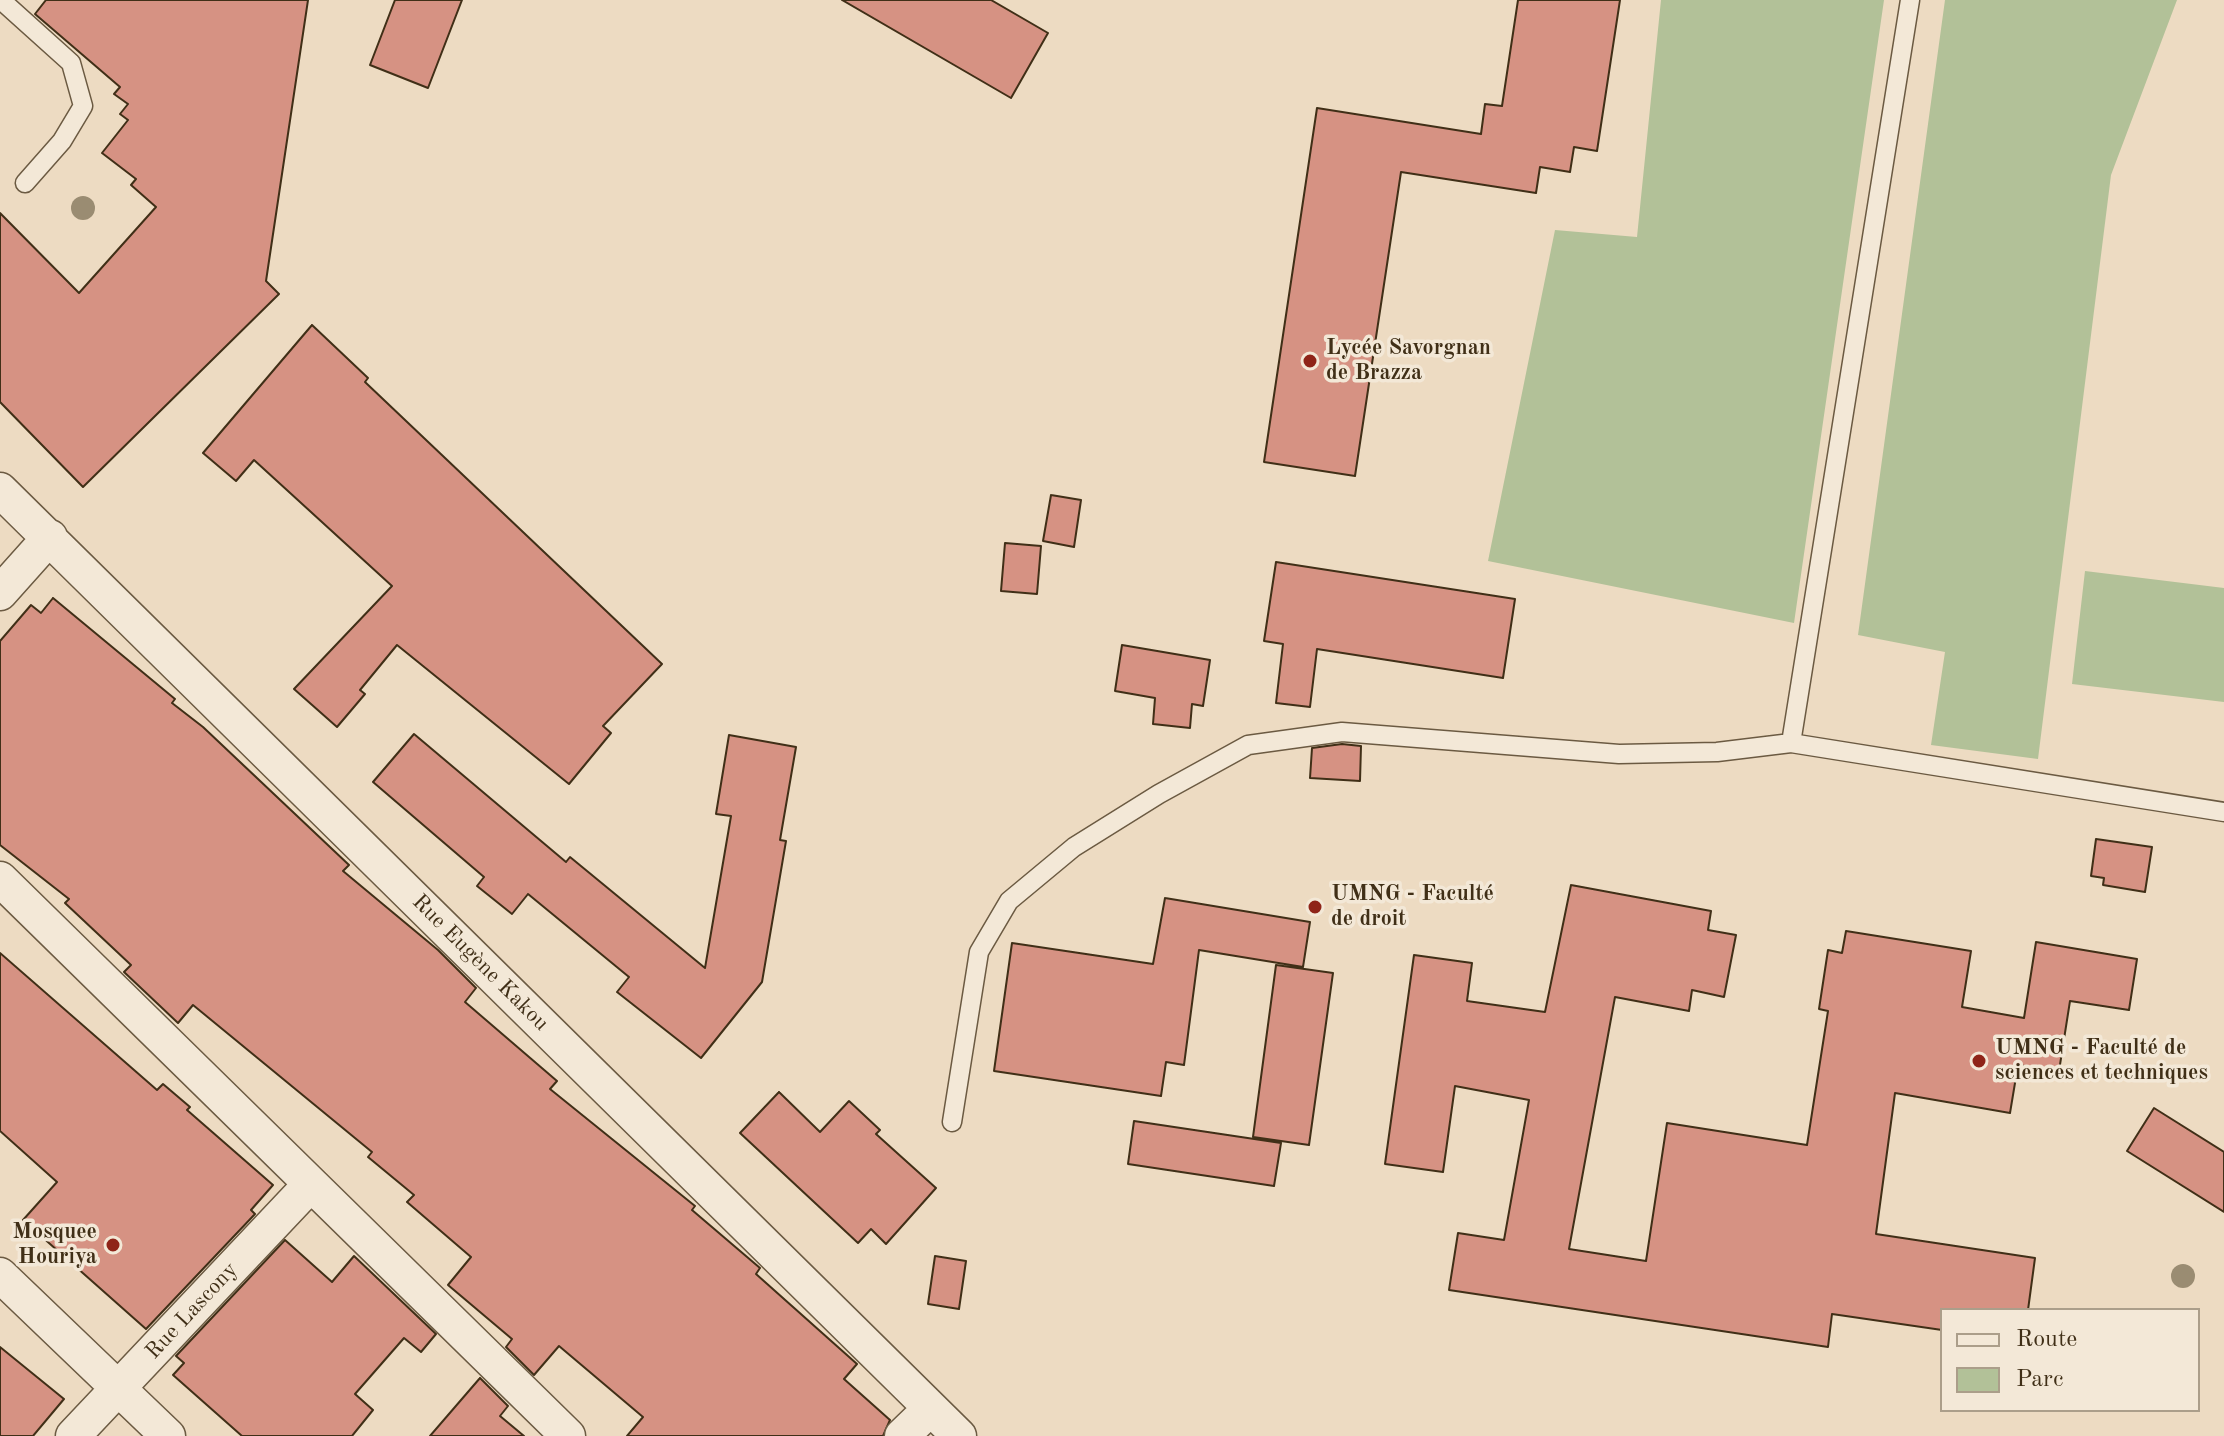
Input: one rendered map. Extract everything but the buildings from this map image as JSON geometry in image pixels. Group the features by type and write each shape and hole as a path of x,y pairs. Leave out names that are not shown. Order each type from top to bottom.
{"street":[{"name":"Rue Eugène Kakou","path":"0,490 959,1436"},
{"path":"0,593 50,537"},
{"path":"0,879 568,1436"},
{"name":"Rue Lascony","path":"73,1436 310,1185"},
{"path":"0,1275 168,1436"},
{"path":"902,1436 930,1409"}],"lane":[{"path":"1,0 71,63 83,106 62,141 25,183"},
{"path":"1791,743 1910,0"},
{"path":"952,1122 979,952 1009,901 1074,847 1159,794 1248,745 1342,732 1619,754 1717,752 1791,743 2224,812"}],"green space":[{"path":"1661,0 1884,0 1794,623 1488,561 1555,230 1637,237"},
{"path":"1945,0 2177,0 2111,175 2038,759 1931,745 1945,652 1858,635"},
{"path":"2085,571 2224,588 2224,702 2072,684"}],"place":[{"name":"Lycée Savorgnan de Brazza","path":"1310,361"},
{"name":"UMNG - Faculté de droit","path":"1315,907"},
{"name":"UMNG - Faculté de sciences et techniques","path":"1979,1061"},
{"name":"Mosquee Houriya","path":"113,1245"}]}
